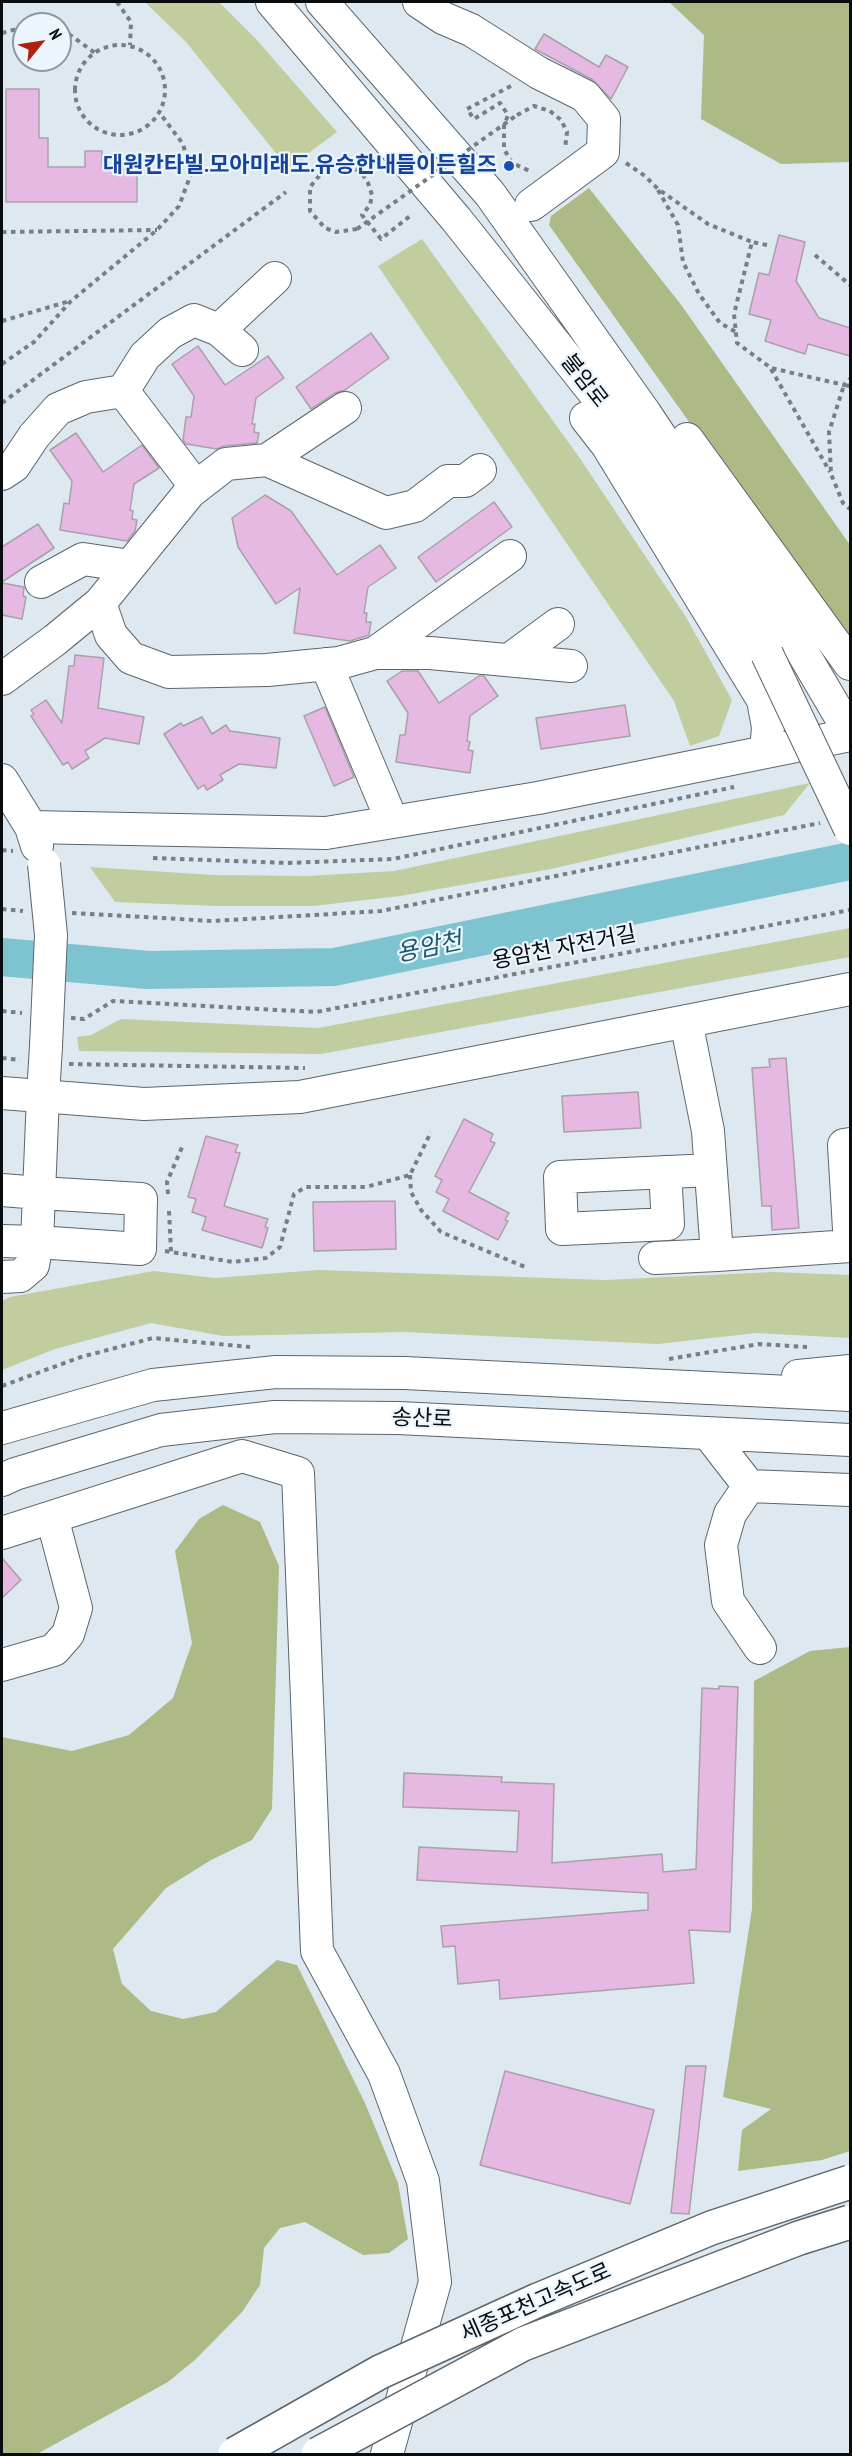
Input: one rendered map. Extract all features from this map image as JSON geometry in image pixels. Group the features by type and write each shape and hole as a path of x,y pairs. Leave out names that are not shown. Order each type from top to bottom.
{"highway":[{"name":"세종포천고속도로","path":"235,2454 380,2372 538,2300 711,2228 850,2182"},
{"name":"세종포천고속도로","path":"318,2454 523,2344 800,2238 850,2222"}],"street":[{"name":"불암로","path":"266,2 282,12 456,219 623,429 701,547 850,794"},
{"name":"불암로","path":"322,2 490,194 645,413 793,636 850,734"},
{"path":"419,2 443,18 471,30 539,73 585,96 604,119 603,152 531,205"},
{"path":"490,194 554,258 850,664"},
{"path":"456,219 497,298 607,445 763,700 768,727 766,751"},
{"path":"2,474 14,466 34,436 58,409 86,397 123,391 145,356 170,333 194,321 231,340 275,278"},
{"path":"123,391 196,487"},
{"path":"2,679 100,603 196,487 226,464 267,460 345,408"},
{"path":"267,460 386,513 415,507 448,481 465,481 480,470"},
{"path":"375,653 510,556"},
{"path":"41,582 83,559 130,566"},
{"path":"100,603 111,635 131,658 169,672 233,671 326,664 375,653 430,653 571,666"},
{"path":"509,660 558,624"},
{"path":"793,636 850,716"},
{"path":"767,654 839,825"},
{"path":"326,664 392,821"},
{"path":"31,827 326,833 538,798 850,734"},
{"path":"2,780 31,827 44,864 51,935 37,1242 33,1265 20,1276 2,1278"},
{"path":"2,1093 144,1104 300,1097 850,989"},
{"path":"686,1021 708,1131 717,1255"},
{"path":"655,1258 850,1246 844,1145 850,1144"},
{"path":"665,1173 711,1170"},
{"path":"2,1190 141,1199 156,1250 2,1241"},
{"path":"673,1386 850,1371"},
{"name":"송산로","path":"2,1428 153,1385 276,1372 405,1373 850,1395"},
{"name":"송산로","path":"2,1480 15,1474 161,1430 275,1417 399,1418 850,1440"},
{"path":"708,1433 749,1486"},
{"path":"2,1533 242,1456 298,1473 317,1951 384,2073 423,2181 435,2282 387,2454"},
{"path":"749,1486 850,1490"},
{"path":"749,1486 730,1514 721,1545 728,1601 760,1648"},
{"path":"2,1665 54,1650 68,1634 76,1608 52,1517"}],"path":[{"path":"117,2 131,22 130,45"},
{"path":"72,35 95,53"},
{"path":"130,45 151,56 164,76 165,99 155,121 135,134 111,135 90,124 77,104 75,80 86,59 95,53 106,46 130,45"},
{"path":"539,73 468,109 474,119 500,103 508,115 504,126 504,149 512,163 528,171 540,173"},
{"path":"410,216 381,240 368,223 362,214 370,205 372,195 361,172 349,166 335,165 324,170 310,187 310,211 325,228 336,232 357,228 366,222 375,215 517,114 534,106 550,111 561,120 567,132 565,148 561,155"},
{"path":"2,364 34,342 71,301 157,230 179,206 191,174 183,144 159,112"},
{"path":"603,152 635,169 658,189 708,224 752,242 767,245"},
{"path":"658,189 678,225 682,262 699,294 720,323 736,332"},
{"path":"2,403 286,192"},
{"path":"2,232 157,230"},
{"path":"752,242 734,314 737,343 771,368 850,386"},
{"path":"815,255 850,285"},
{"path":"2,321 71,301"},
{"path":"771,368 831,474 843,503 850,509"},
{"path":"831,474 829,432 844,385 850,379"},
{"path":"60,913 213,921 381,911 839,825"},
{"path":"2,909 25,911"},
{"name":"용암천 자전거길","path":"60,1017 84,1019 113,1001 316,1012 850,910"},
{"path":"2,1011 25,1013"},
{"path":"2,1059 46,1054 306,1068"},
{"path":"431,1132 410,1175 411,1192 421,1210 441,1232 525,1267"},
{"path":"168,1196 167,1182 183,1144"},
{"path":"168,1207 156,1250 233,1262 266,1258 280,1247 294,1194 306,1187 366,1187 410,1175"}],"green space":[{"path":"145,2 219,2 256,39 337,132 311,151 292,173 186,42"},
{"path":"669,2 850,2 850,162 781,164 701,119 704,35"},
{"path":"589,188 682,306 850,545 850,648 549,225 551,216"},
{"path":"422,239 579,457 686,617 732,700 719,736 690,746 674,701 378,266"},
{"path":"810,783 784,815 551,869 400,896 313,906 218,906 115,902 90,867 213,875 308,876 394,871"},
{"path":"850,928 850,957 321,1054 79,1051 77,1037 91,1035 121,1019 318,1028"},
{"path":"318,1270 605,1280 773,1272 850,1275 850,1338 756,1333 658,1344 404,1332 223,1336 151,1323 55,1349 2,1370 2,1301 10,1297 154,1271 215,1278"},
{"path":"223,1505 260,1522 279,1566 272,1809 252,1840 211,1860 166,1888 113,1949 122,1984 151,2011 183,2019 216,2012 277,1960 297,1965 365,2103 398,2183 408,2239 389,2253 363,2255 305,2222 280,2228 264,2248 260,2285 242,2312 196,2359 168,2382 37,2454 2,2454 2,1737 72,1751 129,1735 173,1698 192,1643 175,1551 199,1519"},
{"path":"850,1647 850,2151 822,2160 738,2171 742,2130 771,2109 723,2097 752,1909 754,1681 810,1651"}],"building":[{"path":"544,34 599,67 606,55 628,67 611,99 593,80 535,49"},
{"path":"6,89 39,89 39,138 48,138 48,167 85,167 85,151 102,151 102,166 137,166 137,202 6,202"},
{"path":"779,235 805,242 796,281 819,318 850,328 850,356 808,344 805,354 765,341 771,320 749,314 759,273 769,275"},
{"path":"371,333 389,358 345,390 335,393 311,409 296,387"},
{"path":"198,346 225,385 268,356 284,378 256,398 252,424 255,424 254,432 259,433 257,443 224,446 217,449 186,444 183,440 186,417 191,417 194,396 172,364"},
{"path":"76,433 103,472 142,445 159,468 134,484 130,510 133,511 132,519 137,520 135,531 127,541 60,530 64,503 69,504 72,481 50,450"},
{"path":"265,495 291,511 337,575 380,545 396,568 368,587 364,613 367,613 366,622 371,622 369,635 350,641 294,633 300,588 276,604 238,547 232,518"},
{"path":"494,502 512,527 436,582 418,557"},
{"path":"38,524 54,548 2,582 2,547"},
{"path":"2,583 24,587 23,596 26,597 22,619 2,615"},
{"path":"75,655 104,658 98,708 144,717 139,744 105,738 85,751 89,758 72,769 68,762 63,765 31,716 34,714 31,710 46,700 62,723 69,666 74,666"},
{"path":"402,671 418,671 439,703 479,676 484,676 498,696 470,716 467,741 470,742 468,750 473,751 470,773 396,762 400,735 405,735 408,713 387,681"},
{"path":"625,705 630,736 541,749 536,718"},
{"path":"325,707 354,777 334,786 304,716"},
{"path":"202,717 212,734 226,725 230,731 280,738 276,768 239,764 220,775 223,780 207,790 204,785 198,789 164,734 181,723 183,726"},
{"path":"786,1058 799,1228 772,1230 771,1206 762,1206 752,1068 770,1067 769,1059"},
{"path":"638,1092 641,1128 564,1132 562,1096"},
{"path":"464,1119 493,1134 490,1141 495,1143 469,1192 509,1213 505,1220 508,1221 498,1240 443,1211 449,1199 436,1192 442,1180 435,1176"},
{"path":"206,1136 238,1145 235,1152 240,1153 224,1206 268,1219 265,1227 268,1228 262,1248 202,1230 206,1217 192,1212 196,1199 188,1197"},
{"path":"395,1201 396,1249 314,1251 313,1202"},
{"path":"2,1558 21,1580 2,1598"},
{"path":"719,1686 738,1687 730,1932 689,1930 694,1983 500,1999 499,1980 458,1984 455,1946 443,1947 441,1926 648,1910 648,1893 417,1880 419,1847 517,1852 519,1811 403,1807 404,1773 502,1777 501,1782 554,1784 552,1863 662,1854 663,1872 696,1869 702,1688 719,1689"},
{"path":"686,2066 706,2066 689,2214 671,2213"},
{"path":"505,2071 654,2110 630,2204 480,2165"}],"waterway":[{"name":"용암천","path":"2,957 148,970 334,967 850,861"}],"place":[{"name":"대원칸타빌.모아미래도.유승한내들이든힐즈","path":"509,166"}]}
